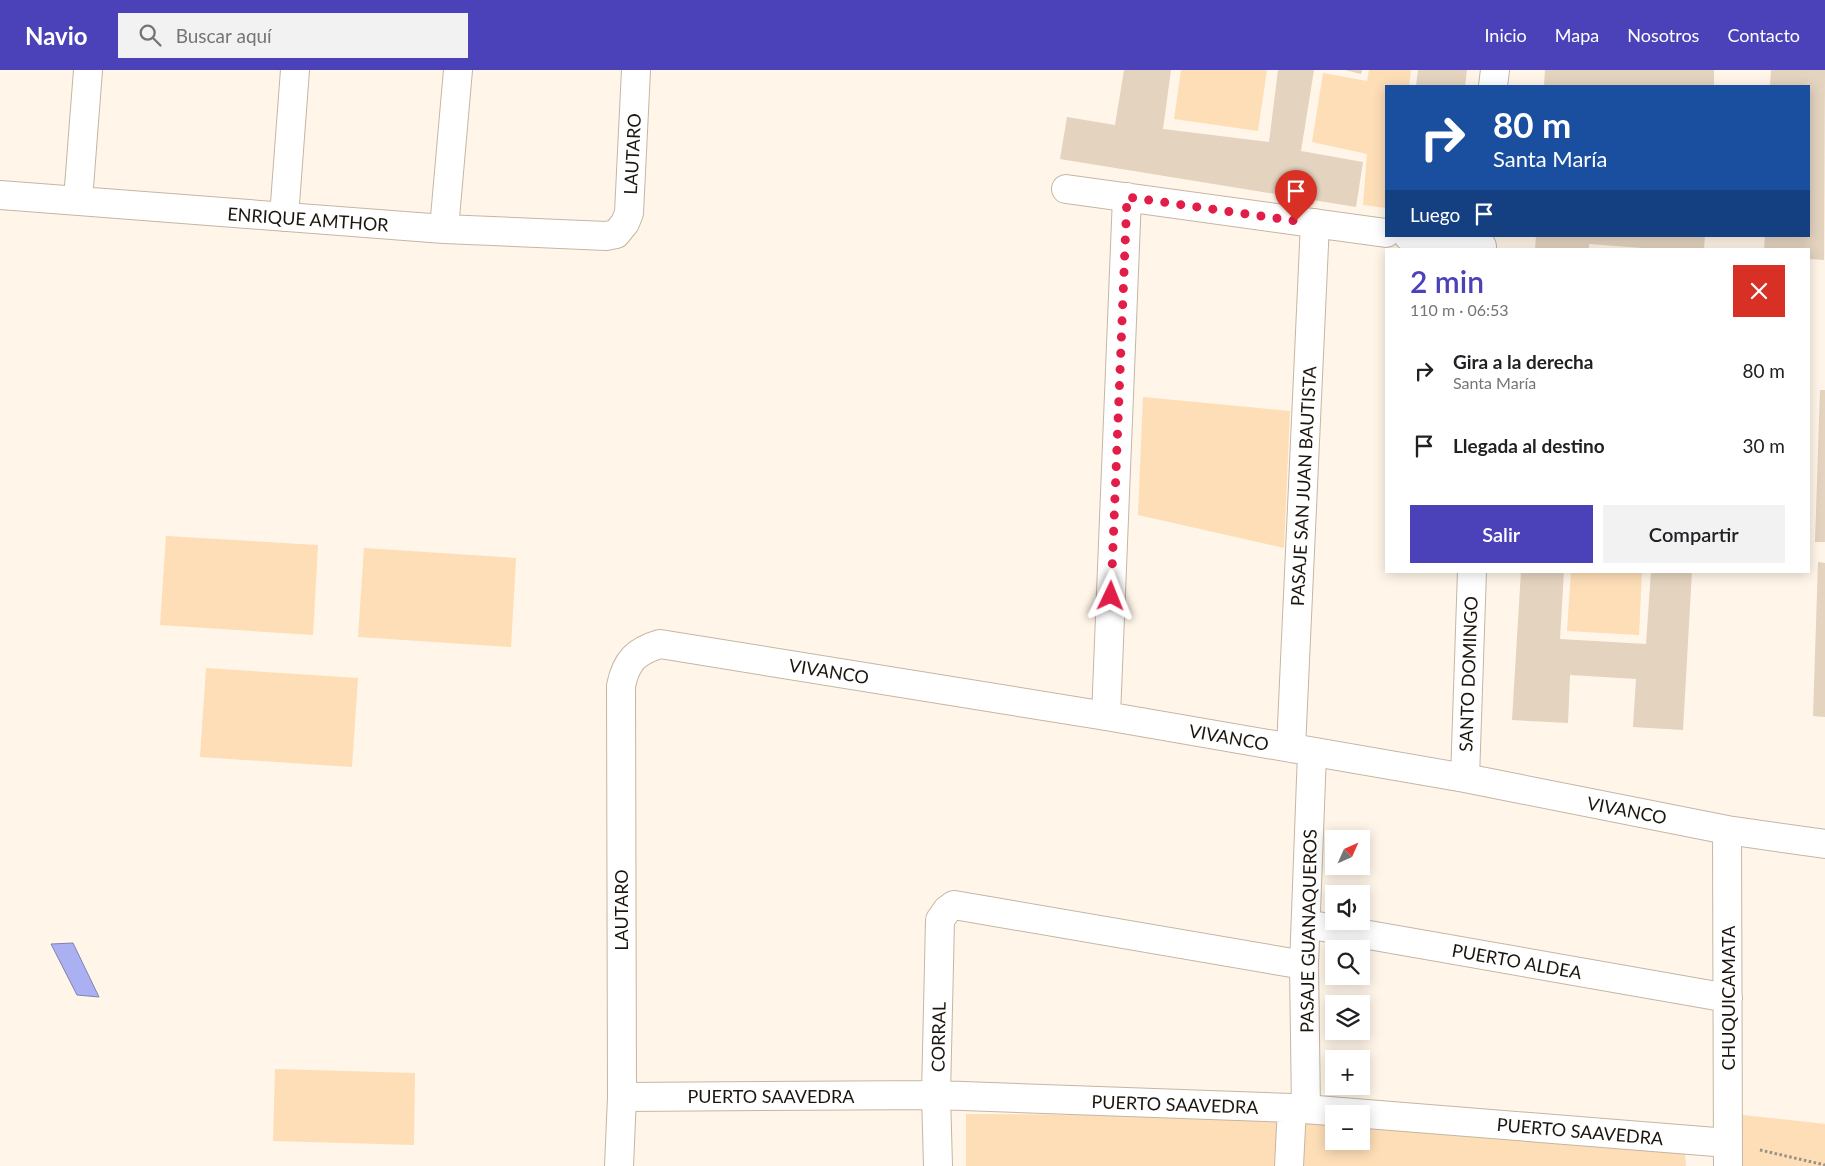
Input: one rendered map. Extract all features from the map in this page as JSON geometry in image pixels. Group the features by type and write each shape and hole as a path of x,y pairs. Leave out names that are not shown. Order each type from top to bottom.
{"street":[{"path":"78,200 88,70"},
{"path":"284,217 295,70"},
{"path":"444,229 458,70"},
{"name":"LAUTARO","path":"616,234 629,213 636,70"},
{"path":"1493,85 1495,70"},
{"path":"1066,189 1385,233"},
{"name":"ENRIQUE AMTHOR","path":"0,195 444,229 606,236 616,234"},
{"path":"1106,716 1127,197"},
{"name":"PASAJE SAN JUAN BAUTISTA","path":"1302,751 1315,223"},
{"path":"1417,237 1482,244"},
{"name":"SANTO DOMINGO","path":"1465,778 1472,573"},
{"name":"VIVANCO","path":"634,657 644,649 660,644 1106,716 1465,778 1727,830 1825,844"},
{"name":"LAUTARO","path":"619,1166 622,1097 621,686 624,674 634,657"},
{"name":"PASAJE GUANAQUEROS","path":"1290,1166 1299,1108 1306,924 1302,751"},
{"name":"CHUQUICAMATA","path":"1727,830 1728,1154"},
{"name":"CORRAL","path":"938,1166 936,1095 940,920 947,910 961,905 1304,965"},
{"name":"PUERTO ALDEA","path":"1306,924 1728,998"},
{"name":"PUERTO SAAVEDRA","path":"622,1097 936,1095 1299,1108 1728,1154"}],"path":[{"path":"1728,1154 1825,1165"}],"shaded area":[{"path":"1181,70 1267,70 1258,131 1174,119"},
{"path":"1369,70 1411,70 1409,85 1385,85 1385,208 1363,205 1367,154 1312,142 1323,73 1367,81"},
{"path":"1143,397 1290,411 1284,548 1138,515"},
{"path":"166,536 318,545 313,635 160,625"},
{"path":"364,548 516,558 511,647 358,637"},
{"path":"1571,573 1642,573 1639,635 1567,631"},
{"path":"206,668 358,678 352,767 200,757"},
{"path":"275,1069 415,1073 414,1145 273,1141"},
{"path":"966,1114 1284,1116 1280,1166 966,1166"},
{"path":"1734,1114 1825,1124 1825,1166 1736,1166"},
{"path":"1297,1117 1325,1119 1325,1150 1370,1150 1370,1123 1684,1144 1686,1166 1294,1166"}],"water":[{"path":"73,943 99,997 77,995 51,944"}],"building":[{"path":"1124,70 1171,70 1163,129 1269,142 1278,70 1314,70 1301,151 1363,162 1356,207 1060,159 1067,117 1115,125"},
{"path":"1345,70 1362,70 1361,74"},
{"path":"1418,70 1467,70 1465,85 1416,85"},
{"path":"1545,70 1714,70 1714,85 1544,85"},
{"path":"1771,70 1825,70 1824,260 1810,259 1810,248 1764,248 1765,237 1810,237 1810,85 1770,85"},
{"path":"1536,237 1705,237 1704,248 1643,248 1589,244 1589,248 1535,248"},
{"path":"1820,390 1825,390 1825,542 1815,542"},
{"path":"1818,562 1825,563 1825,717 1813,716"},
{"path":"1521,573 1564,573 1560,639 1646,644 1651,573 1692,573 1683,730 1633,727 1636,679 1570,675 1568,723 1512,720"}],"route":[{"path":"1111,596 1127,197 1296,221"}]}
